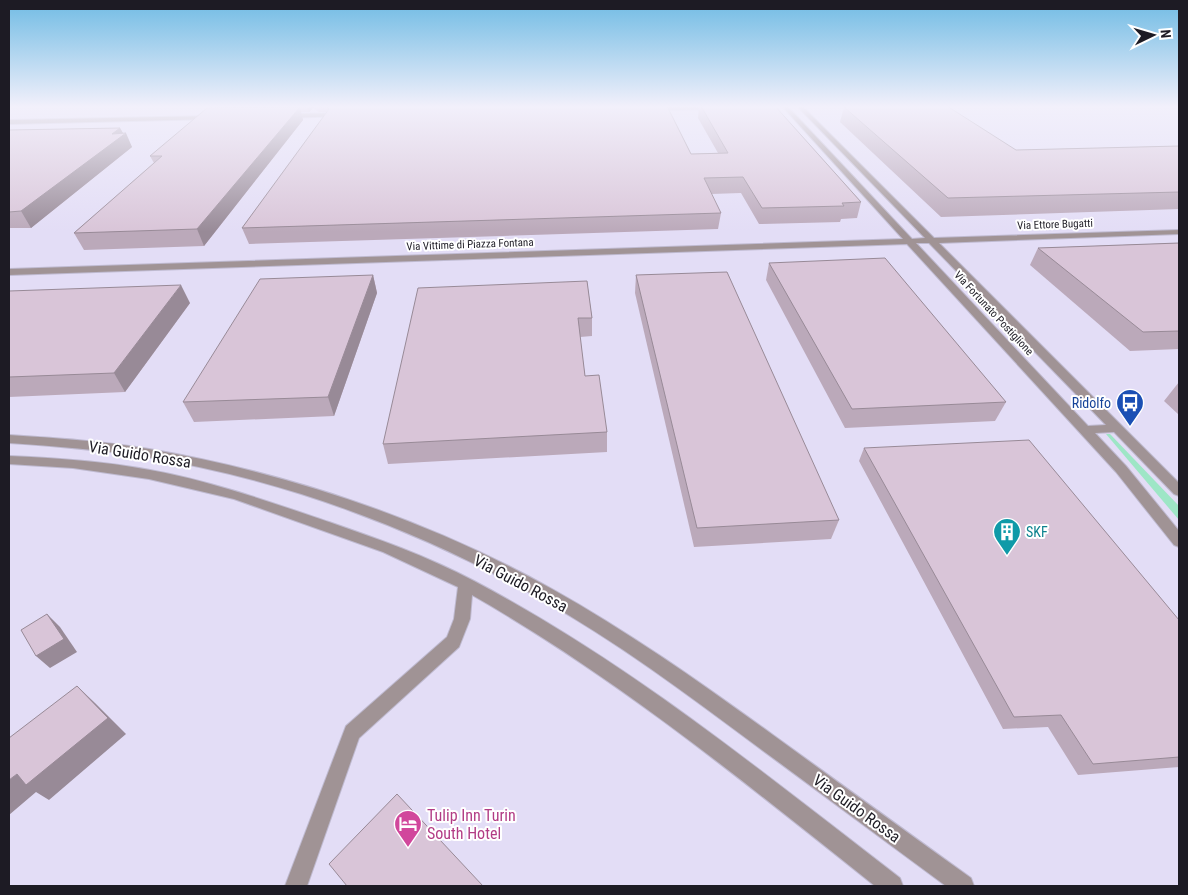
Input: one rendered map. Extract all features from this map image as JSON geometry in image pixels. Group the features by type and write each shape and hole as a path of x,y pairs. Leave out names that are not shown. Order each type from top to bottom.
{"street":[{"name":"Via Fortunato Postiglione","path":"825,149 1122,469 1179,541"},
{"name":"Via Fortunato Postiglione","path":"842,149 1179,492"},
{"name":"Via Ettore Bugatti","path":"932,240 1179,232"},
{"name":"Via Vittime di Piazza Fontana","path":"9,272 932,240"},
{"path":"1086,430 1116,428"},
{"name":"Via Guido Rossa","path":"9,439 94,446 165,456 257,476 408,528 483,563 544,592 652,659 963,886"},
{"name":"Via Guido Rossa","path":"9,460 73,464 149,474 236,495 388,548 466,584 525,617 639,691 892,886"},
{"path":"296,886 352,732 454,642 462,619 466,584"}],"green space":[{"path":"1106,434 1110,434 1179,506 1179,520"}],"building":[{"path":"9,149 105,149 21,211 9,212"},
{"path":"159,149 265,149 197,229 74,233 162,156 150,156"},
{"path":"300,149 688,149 691,154 728,153 726,149 813,149 861,202 842,203 844,206 762,208 743,177 704,178 721,213 242,228"},
{"path":"892,149 1179,149 1179,192 948,198"},
{"path":"1179,243 1179,331 1143,332 1038,248"},
{"path":"885,258 1006,402 852,409 769,263"},
{"path":"727,272 839,520 697,528 636,275"},
{"path":"373,275 328,397 183,402 260,279"},
{"path":"587,281 592,318 578,318 585,376 599,375 607,432 383,444 418,288"},
{"path":"181,285 114,373 9,377 9,291"},
{"name":"SKF","path":"1029,440 1179,620 1179,757 1093,764 1061,715 1014,717 864,448"},
{"path":"47,614 64,639 36,656 21,630"},
{"path":"77,686 108,718 26,785 17,774 9,780 9,738"},
{"name":"Tulip Inn Turin South Hotel","path":"397,794 483,886 347,886 329,864"}],"place":[{"name":"Ridolfo","path":"1130,427"},
{"name":"SKF","path":"1007,556"},
{"name":"Tulip Inn Turin South Hotel","path":"408,848"}]}
